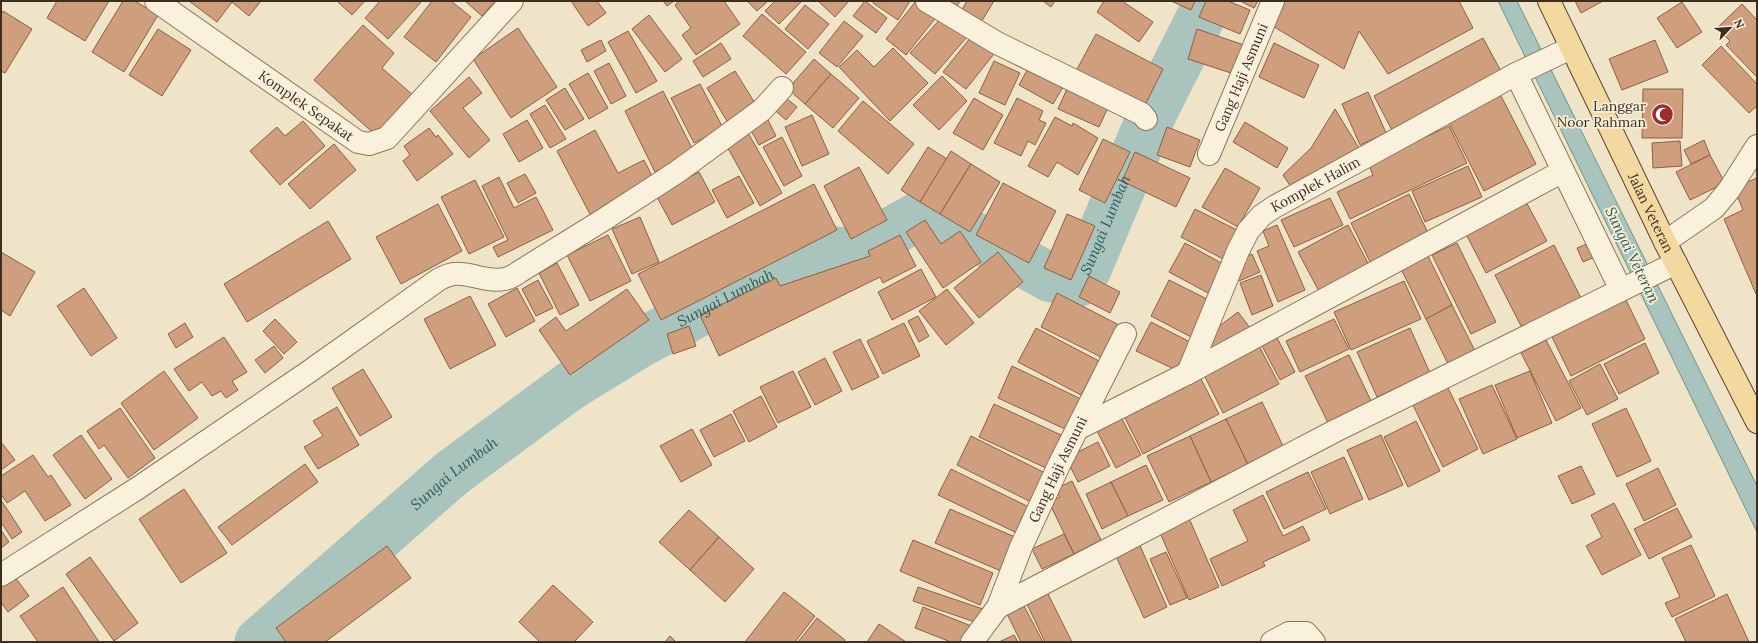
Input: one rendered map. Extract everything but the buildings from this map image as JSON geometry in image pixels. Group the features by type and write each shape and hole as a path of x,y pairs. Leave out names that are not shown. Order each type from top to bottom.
{"main road":[{"name":"Jalan Veteran","path":"1549,1 1563,52 1665,242 1668,267 1757,422"}],"street":[{"name":"Komplek Sepakat","path":"156,1 358,142 369,144 379,142 387,138 512,1"},
{"path":"927,1 997,43 1142,114 1146,119"},
{"name":"Gang Haji Asmuni","path":"1209,154 1273,1"},
{"name":"Komplek Halim","path":"1188,373 1238,251 1248,231 1261,216 1274,207 1520,72 1563,52"},
{"path":"1520,72 1563,170 1627,287"},
{"path":"1,575 138,488 307,373 443,277 448,274 466,273 486,279 496,280 507,279 513,276 677,172 762,110 782,88"},
{"path":"1665,242 1714,208 1729,190 1757,146"},
{"path":"1079,428 1188,373 1563,170"},
{"path":"972,642 998,607 1335,431 1668,267"},
{"name":"Gang Haji Asmuni","path":"998,607 1021,547 1059,465 1079,428 1125,334"},
{"path":"1272,642 1289,633 1306,633 1314,642"}],"water":[{"name":"Sungai Veteran","path":"1498,1 1517,1 1757,486 1757,532"}],"waterway":[{"name":"Sungai Lumbah","path":"259,642 452,473 570,386 640,343 775,272 787,273 837,251 853,253 928,211 1051,278 1079,282 1087,269 1153,112 1209,1"}],"place":[{"name":"Langgar Noor Rahman","path":"1662,114"}]}
